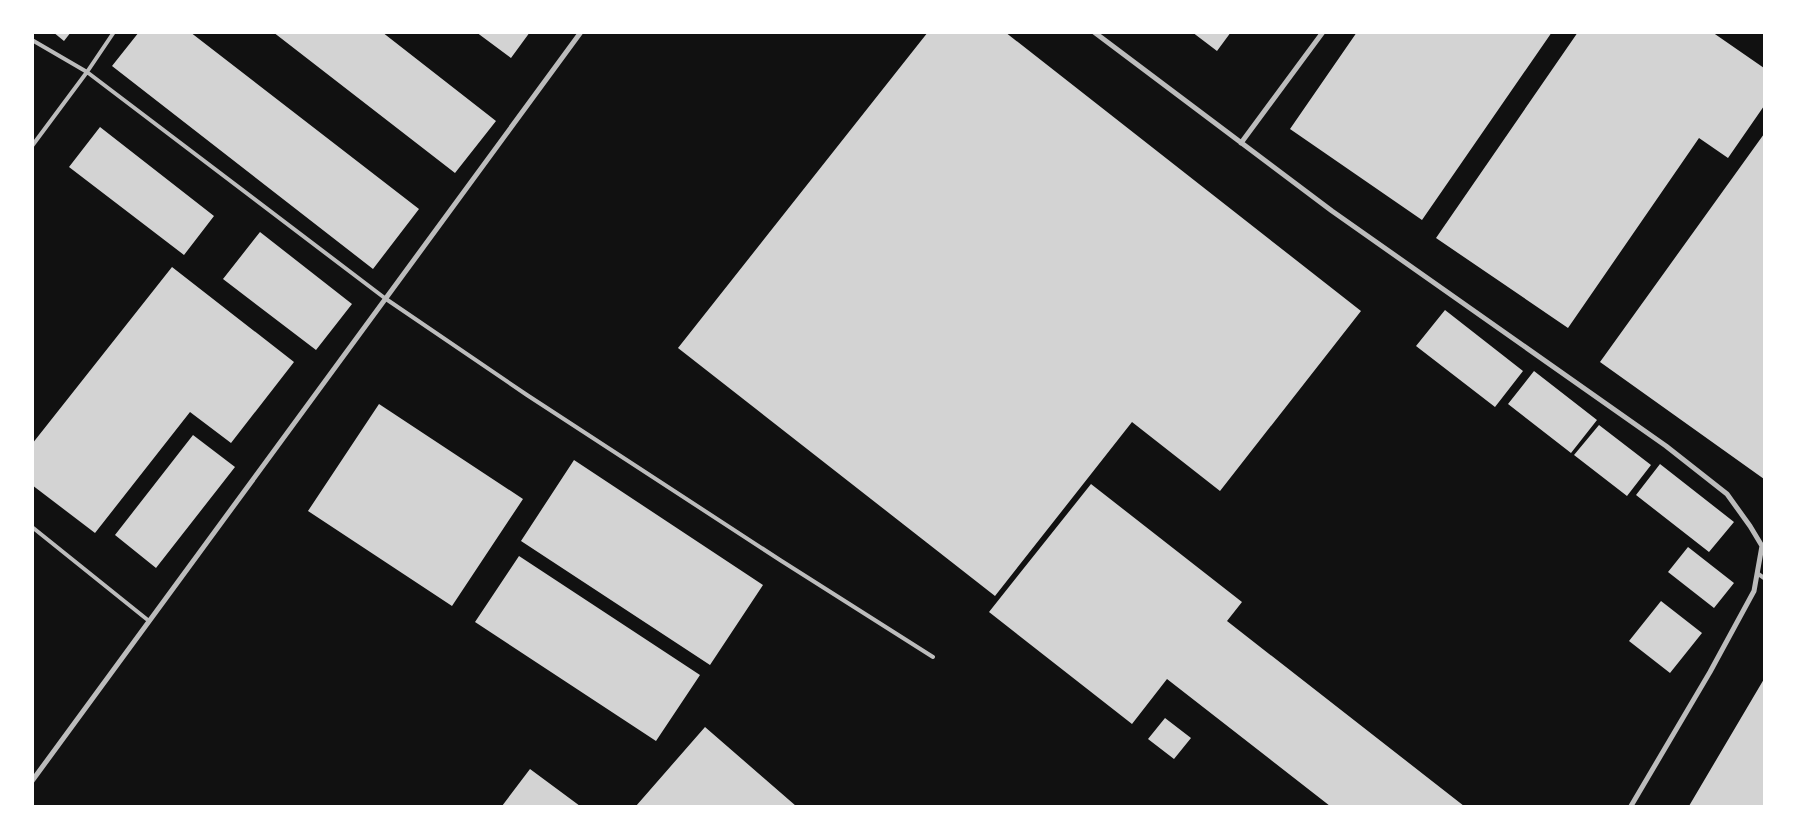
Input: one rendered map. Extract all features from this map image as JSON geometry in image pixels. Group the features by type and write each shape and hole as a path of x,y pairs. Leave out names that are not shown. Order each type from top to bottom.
{"street":[{"path":"32,781 581,32"},
{"path":"1094,32 1332,212 1666,446 1727,494 1750,526 1762,546 1754,591 1719,656 1631,806"},
{"path":"1241,143 1323,32"}],"lane":[{"path":"32,146 88,72 114,32"},
{"path":"32,40 88,72 386,299 527,395 739,534 933,657"},
{"path":"32,527 149,621"},
{"path":"1757,573 1764,578"}],"building":[{"path":"53,32 71,32 64,41"},
{"path":"139,32 190,32 419,209 373,269 112,66"},
{"path":"273,32 382,32 496,121 455,173"},
{"path":"476,32 530,32 511,58"},
{"path":"928,32 1005,32 1361,311 1220,491 1132,422 995,596 678,348"},
{"path":"1192,32 1231,32 1217,51"},
{"path":"1357,32 1552,32 1422,220 1290,129"},
{"path":"1578,32 1712,32 1764,68 1764,106 1728,158 1699,138 1568,328 1436,238"},
{"path":"100,127 214,216 184,255 69,167"},
{"path":"1764,134 1764,479 1600,362"},
{"path":"260,232 352,304 316,350 223,279"},
{"path":"172,267 294,362 231,443 190,412 95,533 32,485 32,444"},
{"path":"1445,310 1523,371 1495,407 1416,346"},
{"path":"1534,371 1597,420 1571,453 1508,404"},
{"path":"379,404 523,499 452,606 308,511"},
{"path":"1599,425 1651,465 1627,496 1574,455"},
{"path":"193,435 235,467 156,568 115,535"},
{"path":"574,460 763,585 710,665 521,541"},
{"path":"1660,464 1734,522 1709,552 1636,495"},
{"path":"1091,484 1242,602 1227,621 1464,806 1330,806 1167,679 1132,724 989,612"},
{"path":"1688,547 1734,583 1714,608 1668,572"},
{"path":"519,556 700,675 656,741 475,622"},
{"path":"1661,601 1702,633 1670,673 1629,641"},
{"path":"1764,679 1764,806 1689,806"},
{"path":"1165,718 1191,738 1174,759 1148,739"},
{"path":"705,727 796,806 636,806"},
{"path":"530,769 580,806 502,806"}]}
